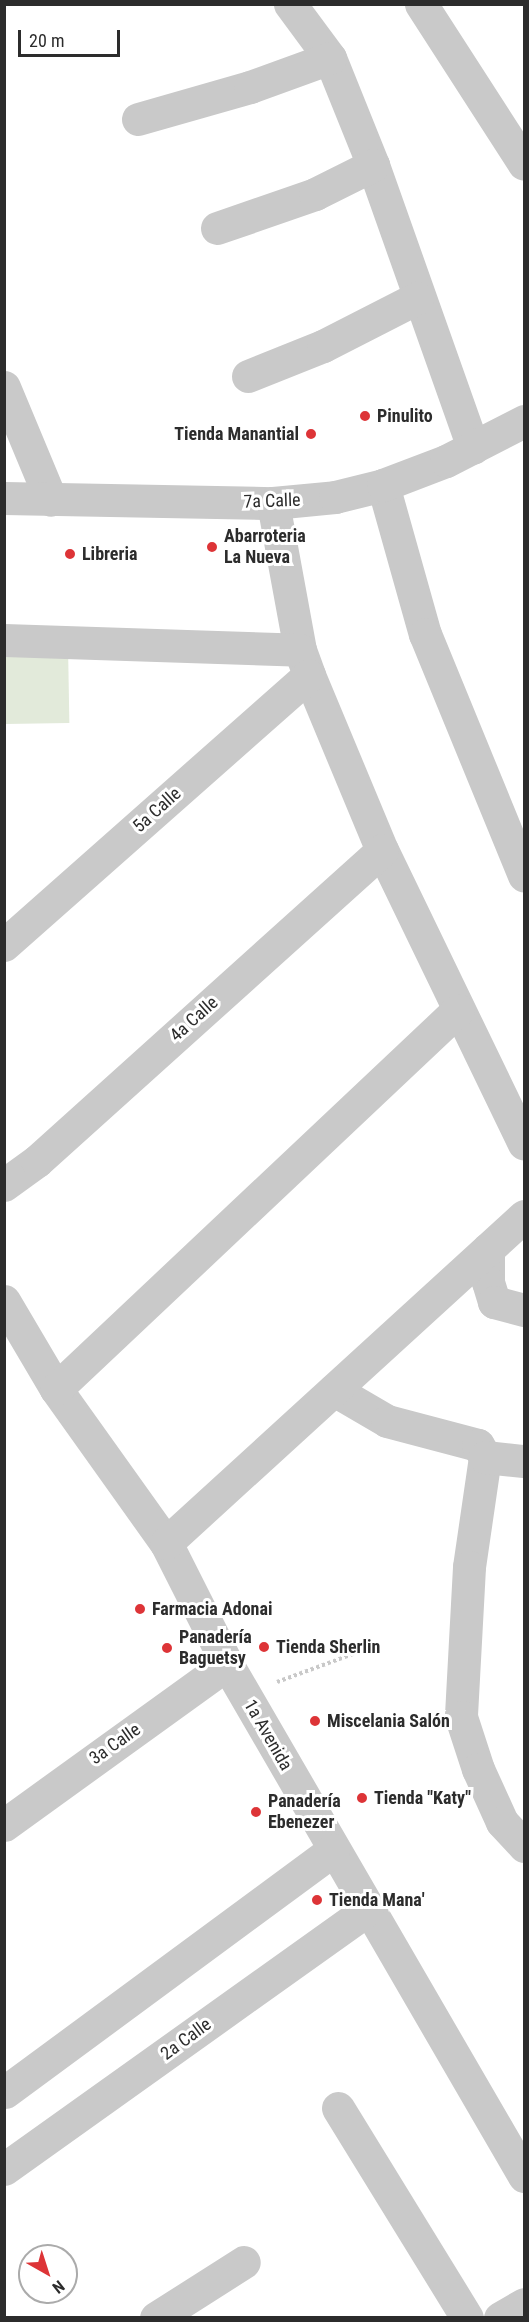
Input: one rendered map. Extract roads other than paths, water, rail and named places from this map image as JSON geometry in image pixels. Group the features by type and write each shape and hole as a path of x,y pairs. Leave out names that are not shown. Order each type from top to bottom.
{"street":[{"path":"290,4 330,58 373,165 417,298 473,448"},
{"path":"422,4 525,164"},
{"path":"138,119 250,87 330,58"},
{"path":"217,228 315,194 373,165"},
{"path":"248,376 323,346 417,298"},
{"path":"4,387 51,500"},
{"name":"7a Calle","path":"4,498 273,503 335,497 383,485 523,425"},
{"path":"383,485 425,634 525,875"},
{"path":"273,503 304,663 382,850 525,1144"},
{"path":"4,640 304,663"},
{"name":"5a Calle","path":"4,945 304,663"},
{"name":"4a Calle","path":"4,1185 37,1161 382,850"},
{"path":"56,1389 458,1010"},
{"path":"166,1543 525,1216"},
{"path":"488,1249 488,1282 494,1302 525,1310"},
{"name":"1a Avenida","path":"4,1300 56,1389 166,1543 227,1664 367,1910 525,2176"},
{"path":"334,1390 387,1421 478,1445 485,1456 469,1567 461,1717 502,1822 525,1846"},
{"path":"485,1456 525,1461"},
{"name":"3a Calle","path":"4,1826 227,1664"},
{"path":"5,2092 333,1850"},
{"name":"2a Calle","path":"4,2169 367,1910"},
{"path":"338,2108 467,2318"},
{"path":"156,2318 244,2262"},
{"path":"500,2318 525,2304"}],"place":[{"name":"Pinulito","path":"365,416"},
{"name":"Tienda Manantial","path":"311,434"},
{"name":"Abarroteria La Nueva","path":"212,547"},
{"name":"Libreria","path":"70,554"},
{"name":"Farmacia Adonai","path":"140,1609"},
{"name":"Tienda Sherlin","path":"264,1647"},
{"name":"Panadería Baguetsy","path":"167,1648"},
{"name":"Miscelania Salón","path":"315,1721"},
{"name":"Tienda \"Katy\"","path":"362,1798"},
{"name":"Panadería Ebenezer","path":"256,1812"},
{"name":"Tienda Mana'","path":"317,1900"}]}
